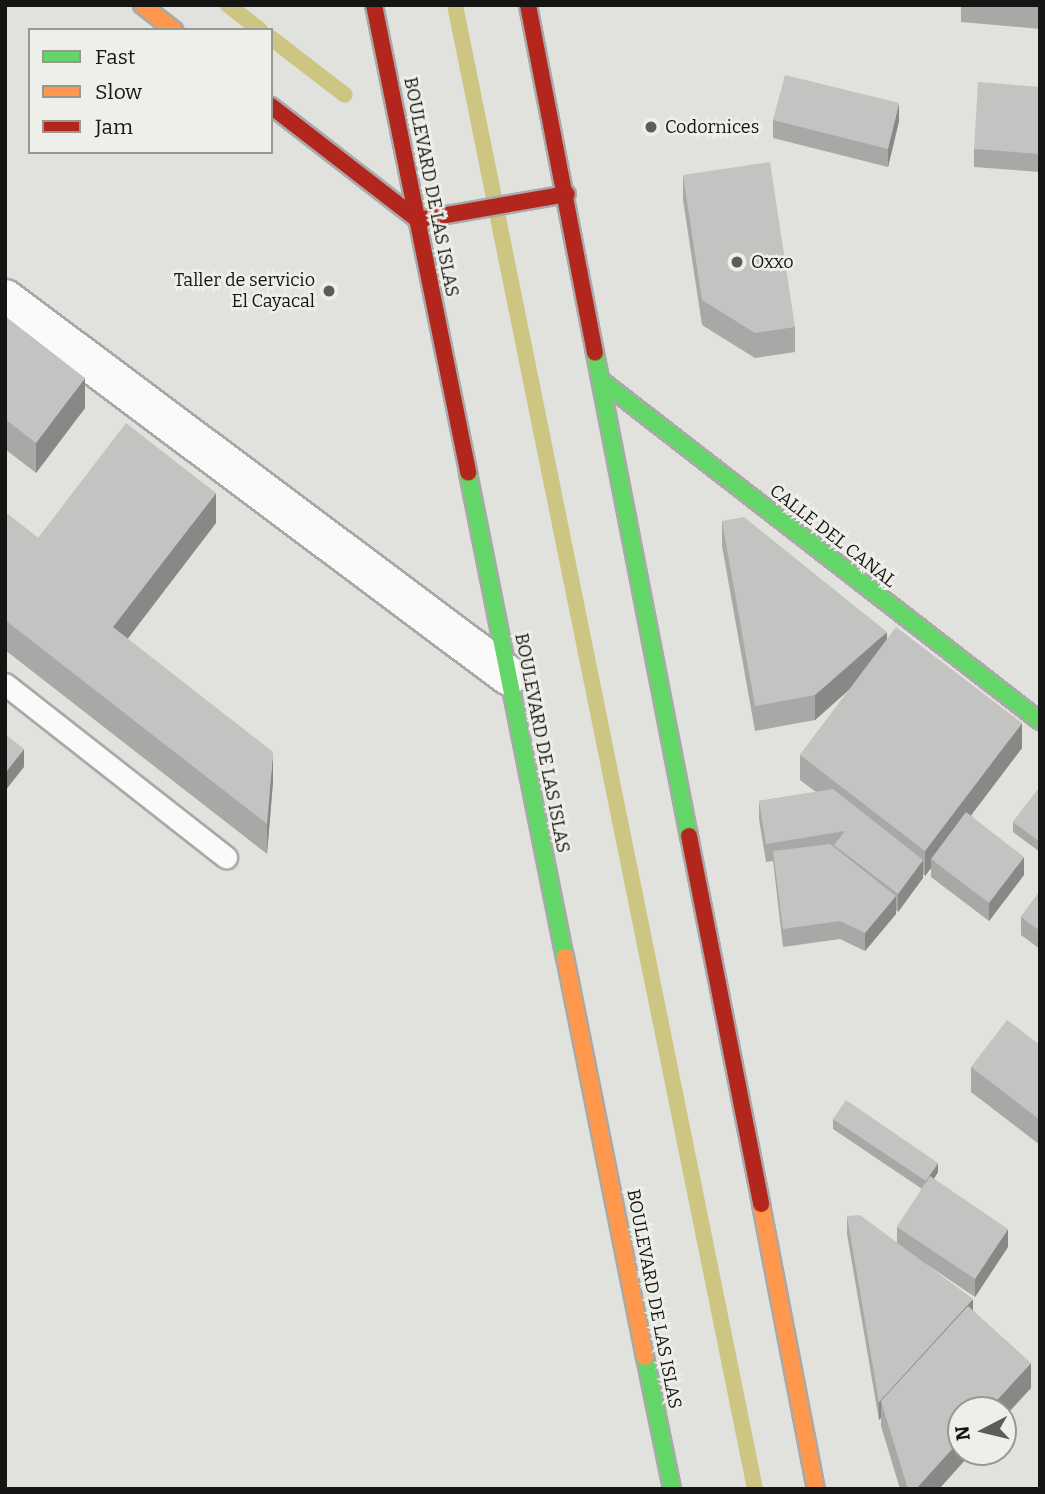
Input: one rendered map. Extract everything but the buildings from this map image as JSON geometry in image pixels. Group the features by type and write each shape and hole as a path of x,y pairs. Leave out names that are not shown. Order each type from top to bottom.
{"main road":[{"path":"142,5 171,28"},
{"name":"BOULEVARD DE LAS ISLAS","path":"374,5 426,219 509,676 672,1489"},
{"path":"528,5 567,194 816,1489"},
{"path":"273,107 426,219 567,194"},
{"name":"CALLE DEL CANAL","path":"603,382 1040,720"}],"street":[{"path":"5,299 509,676"}],"lane":[{"path":"5,684 226,857"}],"waterway":[{"path":"228,5 257,28"},
{"path":"455,5 755,1489"},
{"path":"273,40 345,95"}],"traffic: fast":[{"path":"595,353 689,836"},
{"path":"603,382 1040,721"},
{"path":"468,473 565,957"},
{"path":"645,1357 672,1489"}],"traffic: slow":[{"path":"142,5 171,28"},
{"path":"565,957 645,1357"},
{"path":"761,1204 816,1489"}],"traffic: jam":[{"path":"374,5 468,473"},
{"path":"528,5 595,353"},
{"path":"273,108 418,220 567,194"},
{"path":"689,836 761,1204"}],"place":[{"name":"Codornices","path":"651,127"},
{"name":"Oxxo","path":"737,262"},
{"name":"Taller de servicio El Cayacal","path":"329,291"}]}
